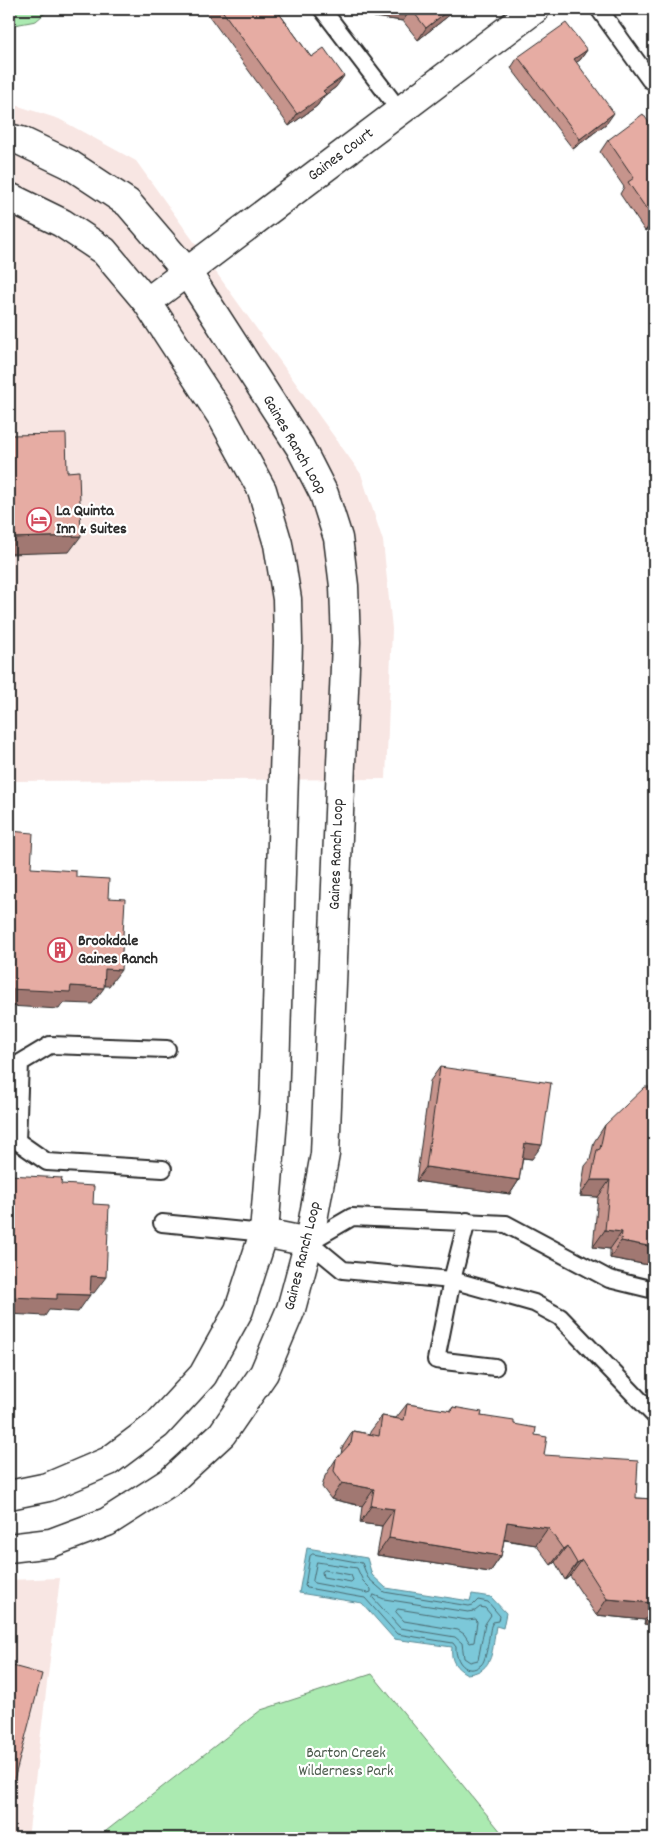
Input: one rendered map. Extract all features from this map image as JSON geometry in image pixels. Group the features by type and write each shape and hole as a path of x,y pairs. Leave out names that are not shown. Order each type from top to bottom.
{"street":[{"name":"Gaines Court","path":"148,302 536,9"},
{"name":"Gaines Ranch Loop","path":"9,138 21,141 69,164 128,203 187,272 300,447 324,494 338,538 344,586 346,642 325,1154 309,1242 291,1310 264,1373 222,1434 171,1481 107,1522 51,1543 9,1548"},
{"path":"9,196 62,223 104,251 148,302 222,416 262,490 278,544 287,599 288,662 274,1106 264,1233 239,1310 203,1374 157,1425 109,1462 48,1487 9,1495"},
{"path":"264,1233 309,1242"}],"lane":[{"path":"322,9 400,111"},
{"path":"599,9 650,80"},
{"path":"163,1169 47,1162 17,1141 20,1063 50,1045 167,1049"},
{"path":"654,1290 609,1280 506,1224 352,1217 309,1242 343,1270 452,1280 534,1303 560,1317 654,1415"},
{"path":"466,1221 436,1360 495,1367"},
{"path":"162,1223 264,1233"}],"shaded area":[{"path":"9,103 59,119 136,161 361,474 383,541 392,629 386,779 9,781"},
{"path":"60,1578 28,1838 9,1838 9,1580"}],"green space":[{"path":"9,9 50,9 36,21 9,26"},
{"name":"Barton Creek Wilderness Park","path":"372,1674 506,1838 97,1838 261,1710"}],"water":[{"path":"307,1548 367,1558 372,1575 386,1588 470,1601 472,1594 491,1597 506,1613 503,1628 496,1626 491,1658 483,1669 467,1674 455,1664 452,1656 452,1647 394,1639 362,1603 299,1593"}],"building":[{"path":"221,9 276,9 311,57 324,48 344,76 323,91 326,94 297,114"},
{"path":"411,9 450,9 426,28"},
{"path":"566,23 587,50 574,59 614,113 580,139 518,57"},
{"path":"643,114 650,124 654,120 654,220 628,182 634,178 608,140"},
{"name":"La Quinta Inn & Suites","path":"66,434 67,472 79,471 81,536 9,538 9,435"},
{"name":"Brookdale Gaines Ranch","path":"9,831 33,833 31,868 76,871 76,877 109,879 108,898 125,899 121,970 105,969 104,988 71,986 70,992 9,989"},
{"path":"440,1067 551,1083 542,1145 525,1143 519,1180 426,1167"},
{"path":"645,1087 654,1087 654,1247 621,1241 622,1232 605,1230 610,1180 591,1180 597,1150 600,1149 605,1125"},
{"path":"9,1175 62,1178 61,1184 94,1186 93,1204 109,1205 106,1277 91,1276 90,1295 57,1294 57,1299 10,1297"},
{"path":"407,1404 452,1411 453,1407 482,1412 481,1416 514,1421 514,1424 536,1428 535,1435 547,1437 544,1455 638,1461 636,1498 654,1499 654,1603 607,1599 582,1560 577,1563 567,1546 563,1549 548,1528 507,1522 501,1556 389,1538 394,1509 371,1506 374,1489 342,1483 334,1471 336,1459 351,1443 353,1431 379,1436 382,1416 404,1420"},
{"path":"9,1665 42,1674 9,1799"}],"place":[{"name":"La Quinta Inn & Suites","path":"39,520"},
{"name":"Brookdale Gaines Ranch","path":"60,950"}]}
